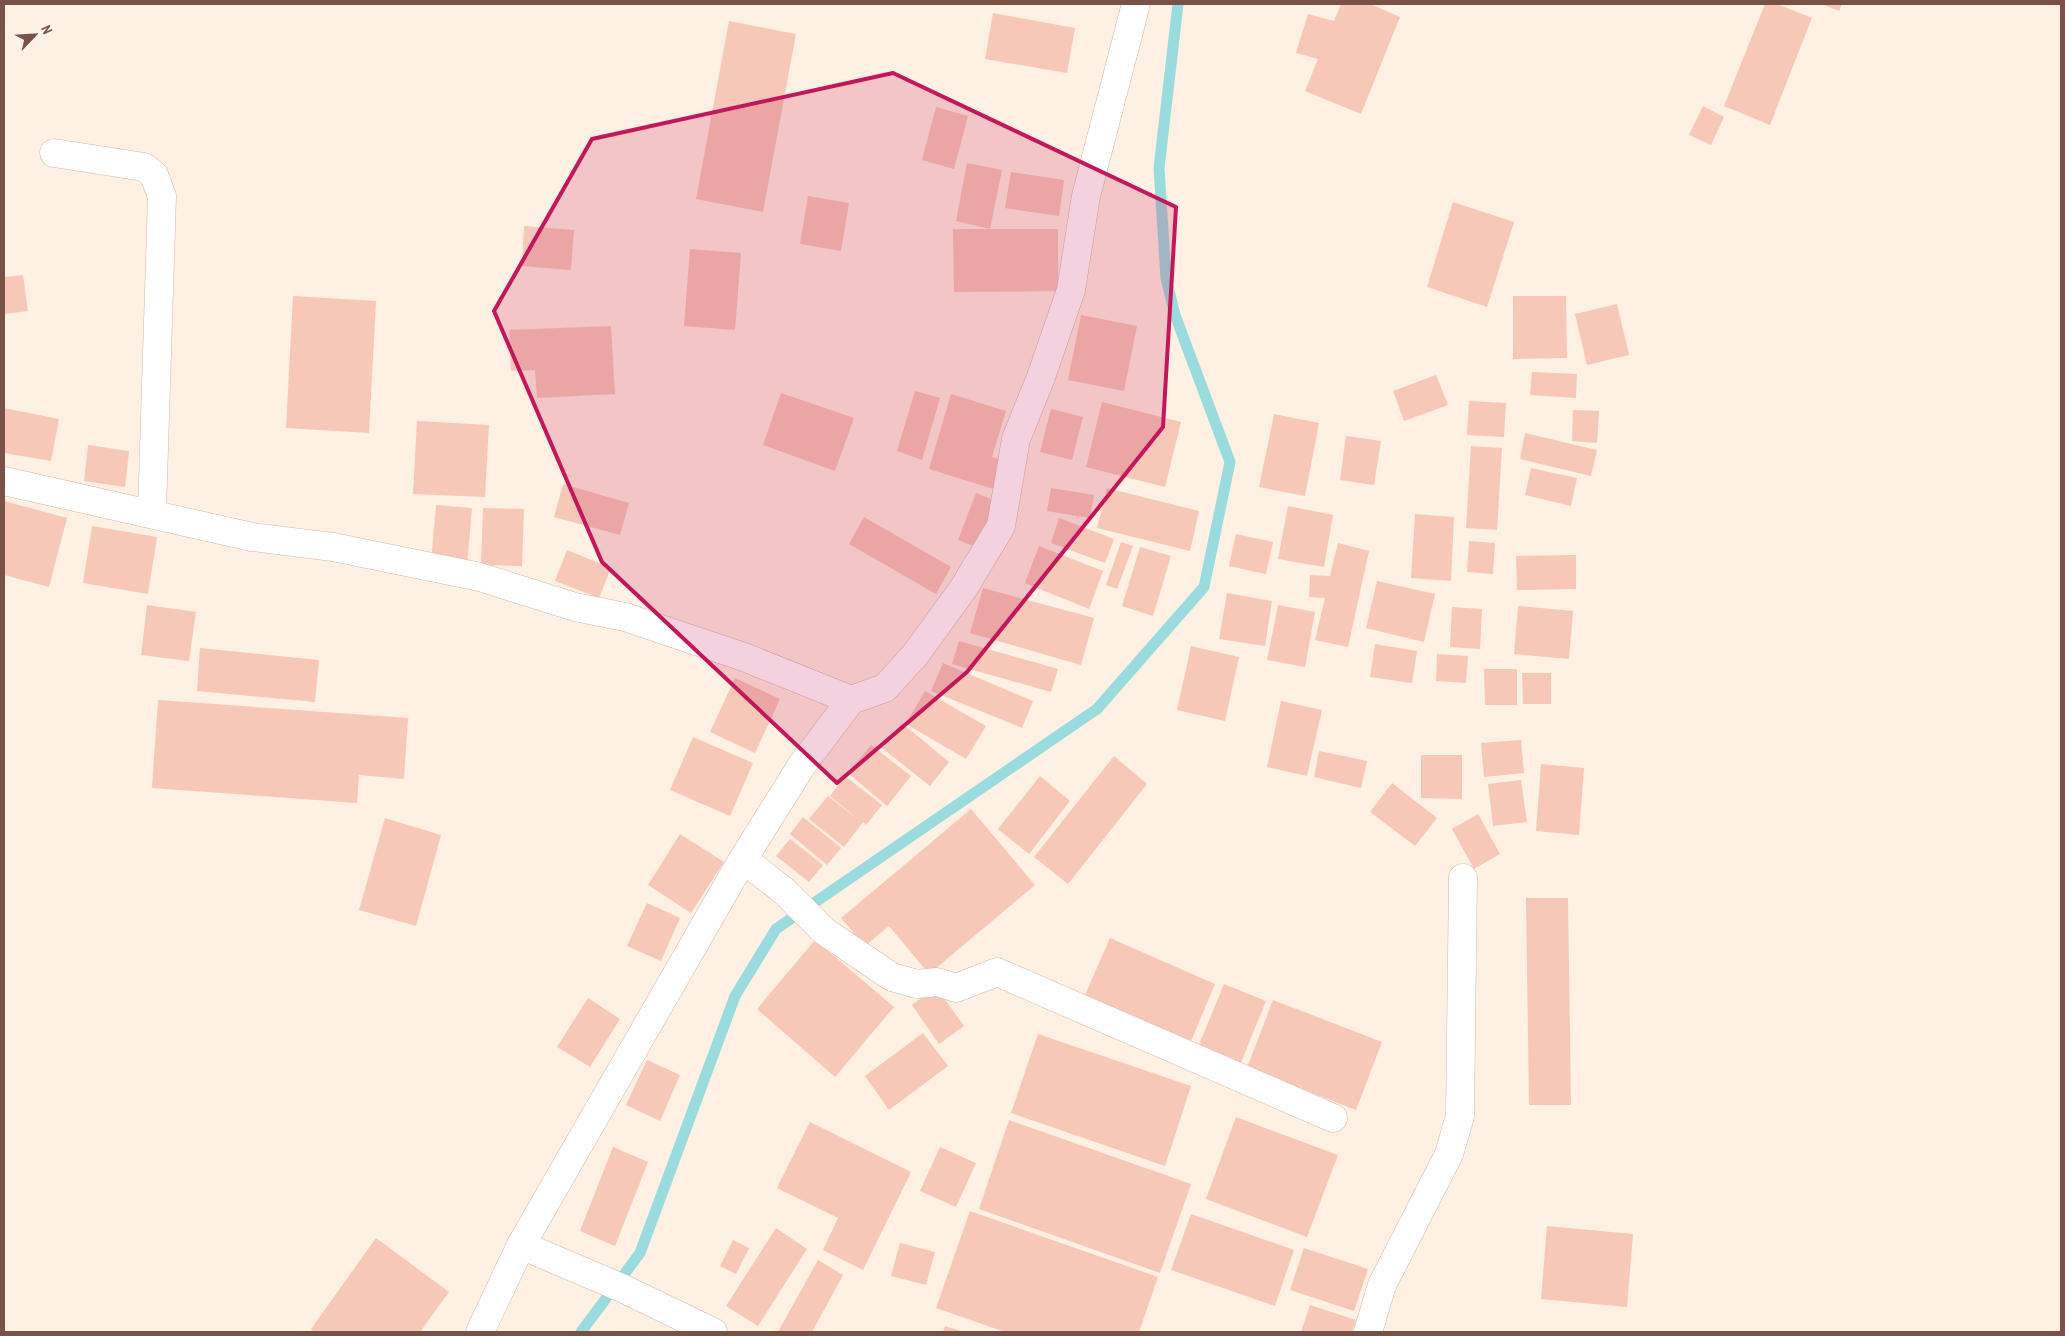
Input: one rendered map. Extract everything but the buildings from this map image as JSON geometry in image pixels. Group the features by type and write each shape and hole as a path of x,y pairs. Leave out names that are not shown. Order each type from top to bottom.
{"street":[{"path":"480,1332 521,1246 744,859 802,765 851,700 885,688 915,655 963,589 1001,526 1016,439 1041,377 1071,290 1086,196 1136,4"},
{"path":"54,153 144,167 154,175 162,196 152,512"},
{"path":"4,481 62,496 152,512 252,536 333,547 480,577 575,607 625,617 744,656 851,700"},
{"path":"744,859 784,890 824,931 892,977 917,984 937,982 956,988 997,972 1333,1118"},
{"path":"1368,1332 1382,1285 1449,1154 1460,1116 1463,878"},
{"path":"521,1246 624,1289 713,1332"}],"highlighted area":[{"path":"893,73 1176,207 1163,427 967,672 837,783 602,562 494,311 592,139"}],"waterway":[{"path":"581,1332 640,1253 735,996 776,929 1097,709 1204,587 1230,462 1175,315 1166,278 1159,168 1178,4"}]}
